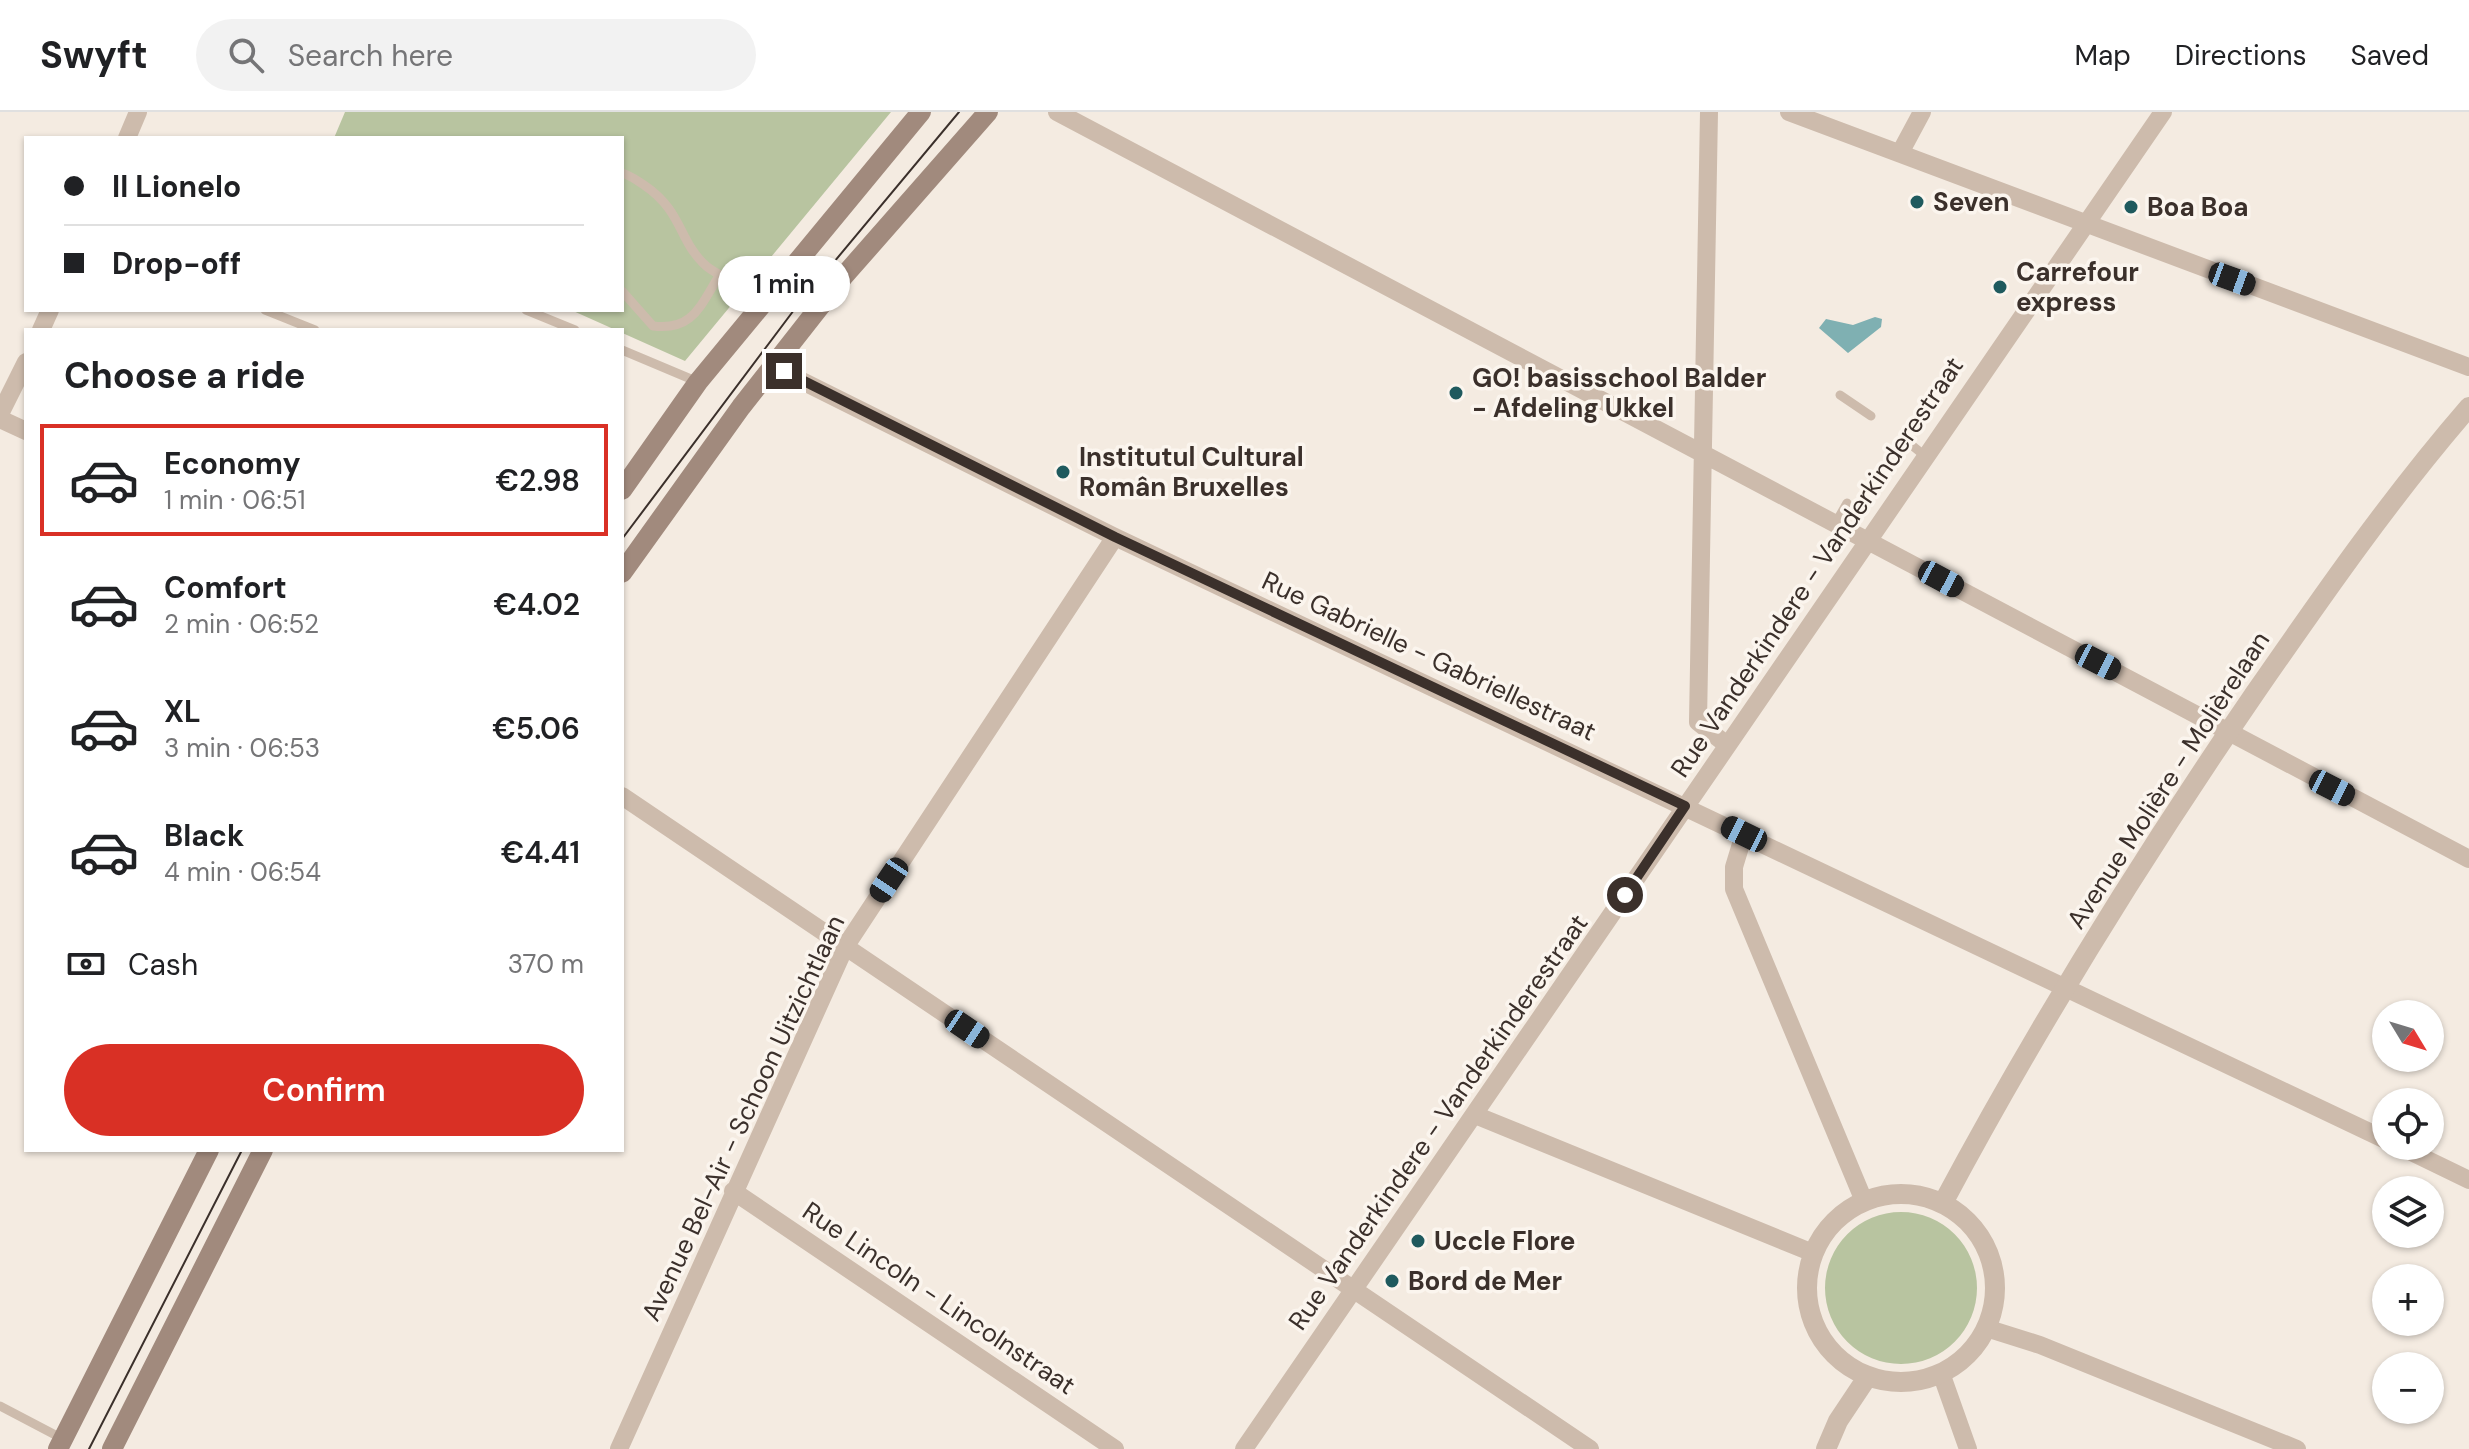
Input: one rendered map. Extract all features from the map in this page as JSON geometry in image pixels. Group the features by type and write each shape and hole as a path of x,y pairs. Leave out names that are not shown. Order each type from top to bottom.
{"main road":[{"path":"624,487 698,382 921,112"},
{"path":"624,570 775,364 843,277 988,112"},
{"path":"61,1444 208,1152"},
{"path":"112,1449 262,1152"}],"street":[{"path":"128,136 138,112"},
{"path":"1057,112 2469,859"},
{"path":"1709,112 1698,722 1727,745"},
{"path":"1789,112 2469,367"},
{"path":"1900,153 1922,112"},
{"name":"Rue Vanderkindere - Vanderkinderestraat","path":"1244,1449 2163,112"},
{"name":"Rue Gabrielle - Gabriellestraat","path":"775,364 798,379 1115,537 2372,1133"},
{"path":"24,366 0,417 24,430"},
{"name":"Avenue Molière - Molièrelaan","path":"1943,1203 2066,986 2155,839 2326,590 2469,407"},
{"name":"Avenue Bel-Air - Schoon Uitzichtlaan","path":"619,1449 845,947 1115,537"},
{"path":"624,797 1590,1449"},
{"path":"1744,834 1734,867 1734,889 1864,1201"},
{"path":"1475,1115 1813,1253"},
{"path":"2428,1160 2469,1180"},
{"name":"Rue Lincoln - Lincolnstraat","path":"733,1191 1115,1449"},
{"path":"1897,1193 1943,1203 1979,1235 1992,1264 1995,1297 1986,1328 1967,1354 1941,1373 1905,1382 1868,1376 1834,1354 1812,1320 1807,1294 1813,1253 1828,1228 1864,1201 1897,1193"},
{"path":"1986,1328 2040,1345 2297,1449"},
{"path":"1941,1373 1968,1449"},
{"path":"1826,1449 1838,1421 1868,1376"}],"lane":[{"path":"624,174 660,196 675,213 701,261 719,276 751,284 768,297"},
{"path":"624,293 653,326 670,328 693,316 719,276"},
{"path":"531,312 570,328"},
{"path":"285,314 311,328"},
{"path":"540,328 545,317"},
{"path":"624,351 698,382"},
{"path":"1840,395 1871,416"},
{"path":"1909,443 1925,456"},
{"path":"1835,524 1847,503"},
{"path":"0,1406 61,1444"}],"green space":[{"path":"345,112 891,112 685,361 624,334 624,328 611,328 575,312 624,312 624,136 335,136"},
{"path":"1901,1212 1930,1218 1955,1234 1971,1259 1977,1288 1971,1317 1955,1342 1930,1358 1901,1364 1872,1358 1847,1342 1831,1317 1825,1288 1831,1259 1847,1234 1872,1218"}],"water":[{"path":"1875,317 1882,319 1881,327 1848,353 1819,328 1826,319 1853,325"}],"tram line":[{"path":"624,536 794,310 959,112"},
{"path":"89,1449 241,1152"}],"place":[{"name":"Seven","path":"1917,202"},
{"name":"Boa Boa","path":"2131,207"},
{"name":"Carrefour express","path":"2000,287"},
{"name":"GO! basisschool Balder - Afdeling Ukkel","path":"1456,393"},
{"name":"Institutul Cultural Român Bruxelles","path":"1063,472"},
{"name":"Uccle Flore","path":"1418,1241"},
{"name":"Bord de Mer","path":"1392,1281"}],"route":[{"path":"784,371 1115,537 1685,806 1625,895"}]}
